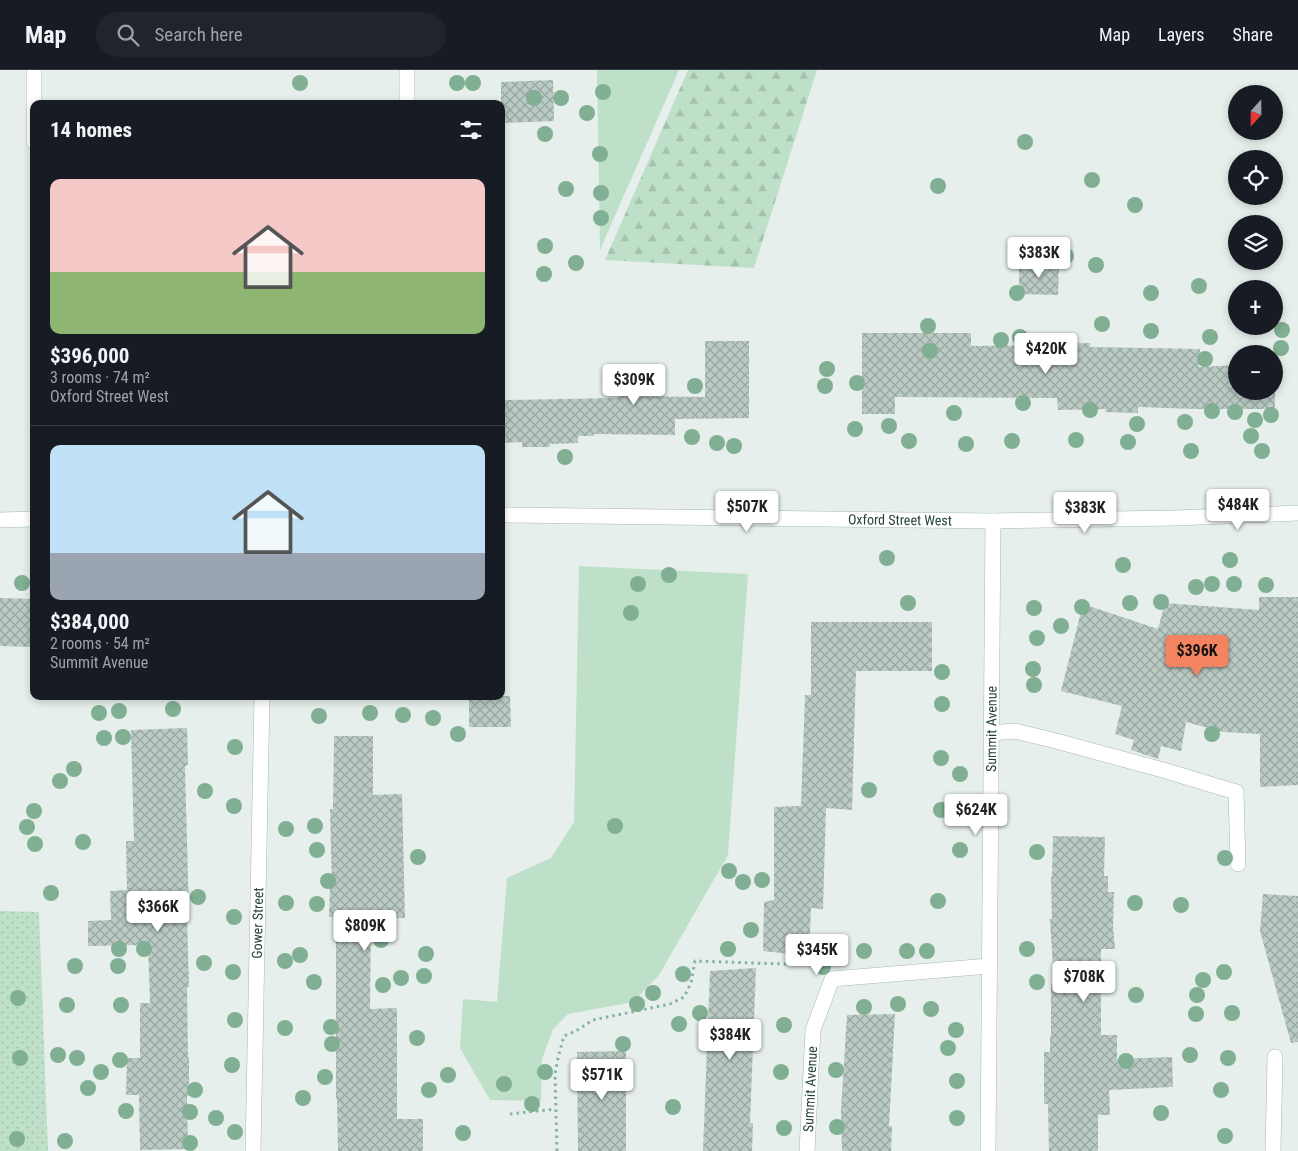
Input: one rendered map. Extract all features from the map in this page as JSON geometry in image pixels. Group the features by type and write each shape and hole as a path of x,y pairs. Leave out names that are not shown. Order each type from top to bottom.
{"street":[{"path":"34,70 34,100"},
{"path":"407,70 407,100"},
{"name":"Oxford Street West","path":"505,515 994,521 1176,518 1298,513"},
{"path":"0,520 30,519"},
{"name":"Summit Avenue","path":"988,1151 994,521"},
{"name":"Gower Street","path":"253,1151 262,700"},
{"path":"991,733 1016,731 1236,792 1238,864"},
{"name":"Summit Avenue","path":"807,1151 812,1030 832,979 990,966"},
{"path":"1273,1151 1275,1057"}],"path":[{"path":"557,1151 555,1074 564,1036 593,1020 670,1004 684,996 691,983 695,961 819,965"},
{"path":"510,1114 556,1109"}],"green space":[{"path":"597,70 679,70 600,250"},
{"path":"688,70 817,70 754,268 605,260"},
{"path":"579,566 748,574 728,855 659,975 633,1002 568,1014 553,1029 542,1059 541,1101 490,1100 460,1048 463,999 497,1002 507,878 551,858 574,822"},
{"path":"0,911 39,912 48,1151 0,1151"}],"building":[{"path":"553,80 554,121 505,123 505,100 501,100 501,82"},
{"path":"1019,263 1059,263 1058,295 1019,294"},
{"path":"862,333 971,333 971,346 1090,343 1090,347 1200,349 1199,367 1228,365 1228,400 1275,400 1275,409 1138,407 1138,413 1105,412 1106,409 1058,410 1057,398 895,397 895,414 862,414"},
{"path":"705,341 749,341 749,418 675,419 675,435 594,434 594,436 578,436 578,443 550,444 550,447 522,447 522,442 505,443 505,400 618,398 618,396 705,397"},
{"path":"1259,597 1298,597 1298,785 1260,787 1260,734 1223,732 1186,722 1181,751 1161,746 1158,759 1131,750 1134,740 1115,734 1122,706 1061,691 1083,604 1158,629 1165,603 1259,610"},
{"path":"0,598 30,599 30,647 0,646"},
{"path":"811,622 932,622 932,671 856,671 852,810 826,808 823,909 811,908 809,956 763,951 764,902 774,900 774,807 801,806 805,695 811,695"},
{"path":"505,696 510,696 511,727 469,727 469,700 505,700"},
{"path":"187,728 188,765 185,766 189,918 187,918 189,987 187,987 189,1058 189,1096 187,1096 188,1149 140,1150 139,1095 126,1095 127,1058 140,1058 140,1003 150,1003 148,945 88,946 88,921 111,920 110,891 127,890 126,841 134,841 131,730"},
{"path":"334,736 373,736 373,795 402,794 405,918 371,918 370,1009 397,1008 397,1119 423,1119 423,1151 338,1151 336,1099 336,917 329,917 330,886 332,886 330,809 333,809"},
{"path":"1053,836 1105,837 1104,876 1108,876 1108,892 1114,892 1113,926 1115,949 1101,949 1101,1035 1117,1035 1117,1059 1172,1057 1173,1087 1109,1090 1110,1115 1098,1115 1098,1151 1049,1151 1048,1104 1044,1104 1044,1052 1050,1052 1051,984 1054,984 1050,919 1052,919 1051,877"},
{"path":"1263,894 1298,896 1298,1042 1291,1043 1260,931"},
{"path":"756,968 750,1123 753,1123 752,1151 703,1151 710,971"},
{"path":"895,1014 889,1126 892,1126 891,1151 842,1151 841,1110 847,1015"},
{"path":"626,1051 626,1151 578,1151 577,1052"}]}
